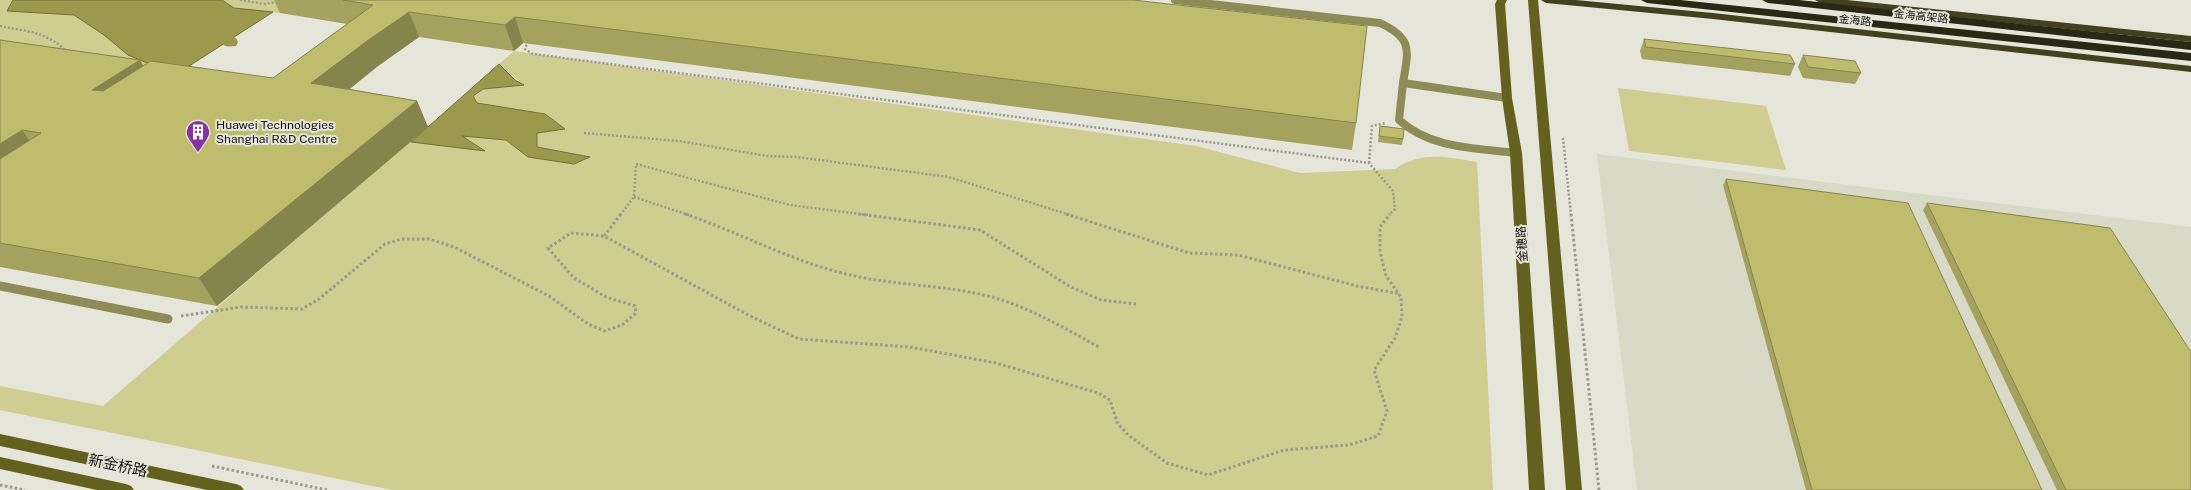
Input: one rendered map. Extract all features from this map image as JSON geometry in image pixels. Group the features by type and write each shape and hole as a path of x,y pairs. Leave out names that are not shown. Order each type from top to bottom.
{"highway":[{"name":"金海高架路","path":"1648,0 2191,57"},
{"name":"金海高架路","path":"1730,0 2191,47"},
{"path":"1768,0 2191,47"}],"main road":[{"name":"金海路","path":"1546,0 1713,16 2191,69"},
{"name":"金海路","path":"1820,0 2191,39"}],"street":[{"name":"金穗路","path":"1502,0 1501,17 1507,98 1516,153 1537,490"},
{"path":"1532,0 1574,490"},
{"name":"新金桥路","path":"0,440 236,490"},
{"name":"新金桥路","path":"0,463 126,490"}],"lane":[{"path":"1175,0 1380,23 1396,30 1406,38 1408,47 1399,120 1407,130 1441,143 1516,153"},
{"path":"1338,27 1339,18"},
{"path":"1403,83 1507,98"},
{"path":"0,286 168,319"}],"path":[{"path":"240,0 266,4 286,0"},
{"path":"0,26 36,31 56,40 68,53"},
{"path":"168,319 242,307 302,308 318,299 385,244 402,239 429,239 454,247 548,296 588,324 604,331 622,325 636,313 635,306 606,297 574,278 548,248 571,233 604,236 750,316 799,339 910,347 996,363 1098,393 1110,400 1117,422 1128,435 1167,463 1208,474 1284,450 1349,445 1378,436 1387,411 1374,370 1381,356 1392,344 1402,318 1401,294 1385,275 1380,247 1380,227 1395,208 1393,191 1369,163 533,54 525,48 528,39"},
{"path":"1369,163 1372,126 1399,120"},
{"path":"1562,132 1599,490"},
{"path":"584,133 679,141 767,156 797,157 949,177 1189,253 1238,255 1357,286 1401,294"},
{"path":"604,236 634,197 636,164 790,205 980,230 1069,286 1102,300 1136,304"},
{"path":"634,197 712,223 799,261 844,274 991,297 1032,310 1099,347"},
{"path":"0,485 24,490"}],"shaded area":[{"path":"0,0 13,0 7,11 74,15 105,35 128,55 183,70 0,64"},
{"path":"13,0 222,0 234,8 273,12 183,70 152,65 128,55 104,35 74,15 7,11"},
{"path":"222,0 299,0 280,13 233,8"},
{"path":"514,51 1196,146 1300,173 1395,169 1415,160 1435,157 1477,162 1493,490 392,490 0,410 0,386 103,406 428,127 412,142 483,150 460,136 506,140 528,157 574,164 589,157 537,147 537,133 545,114 477,103 473,96 483,89 524,85 499,64"},
{"path":"499,64 515,80 524,85 483,89 473,96 477,103 545,114 565,129 537,133 537,147 590,157 574,164 528,157 506,140 462,136 485,151 411,142"},
{"path":"1618,88 1766,106 1786,170 1629,151"},
{"path":"1597,154 2191,227 2191,490 1637,490"}],"building":[{"name":"Huawei Technologies Shanghai R&D Centre","path":"343,0 1133,0 1367,26 1356,123 515,17 505,25 409,12 311,83 417,101 199,278 0,243 0,159 41,133 22,130 0,144 0,40 140,60 92,90 103,91 151,61 273,78 373,5"},
{"path":"1644,39 1790,55 1795,64 1646,47"},
{"path":"1803,55 1855,61 1861,73 1808,67"},
{"path":"1380,126 1404,129 1403,139 1379,136"},
{"path":"1726,179 1908,203 2042,490 1812,490"},
{"path":"1927,203 2110,228 2191,352 2191,490 2066,490"}],"place":[{"name":"Huawei Technologies Shanghai R&D Centre","path":"198,153"}]}
